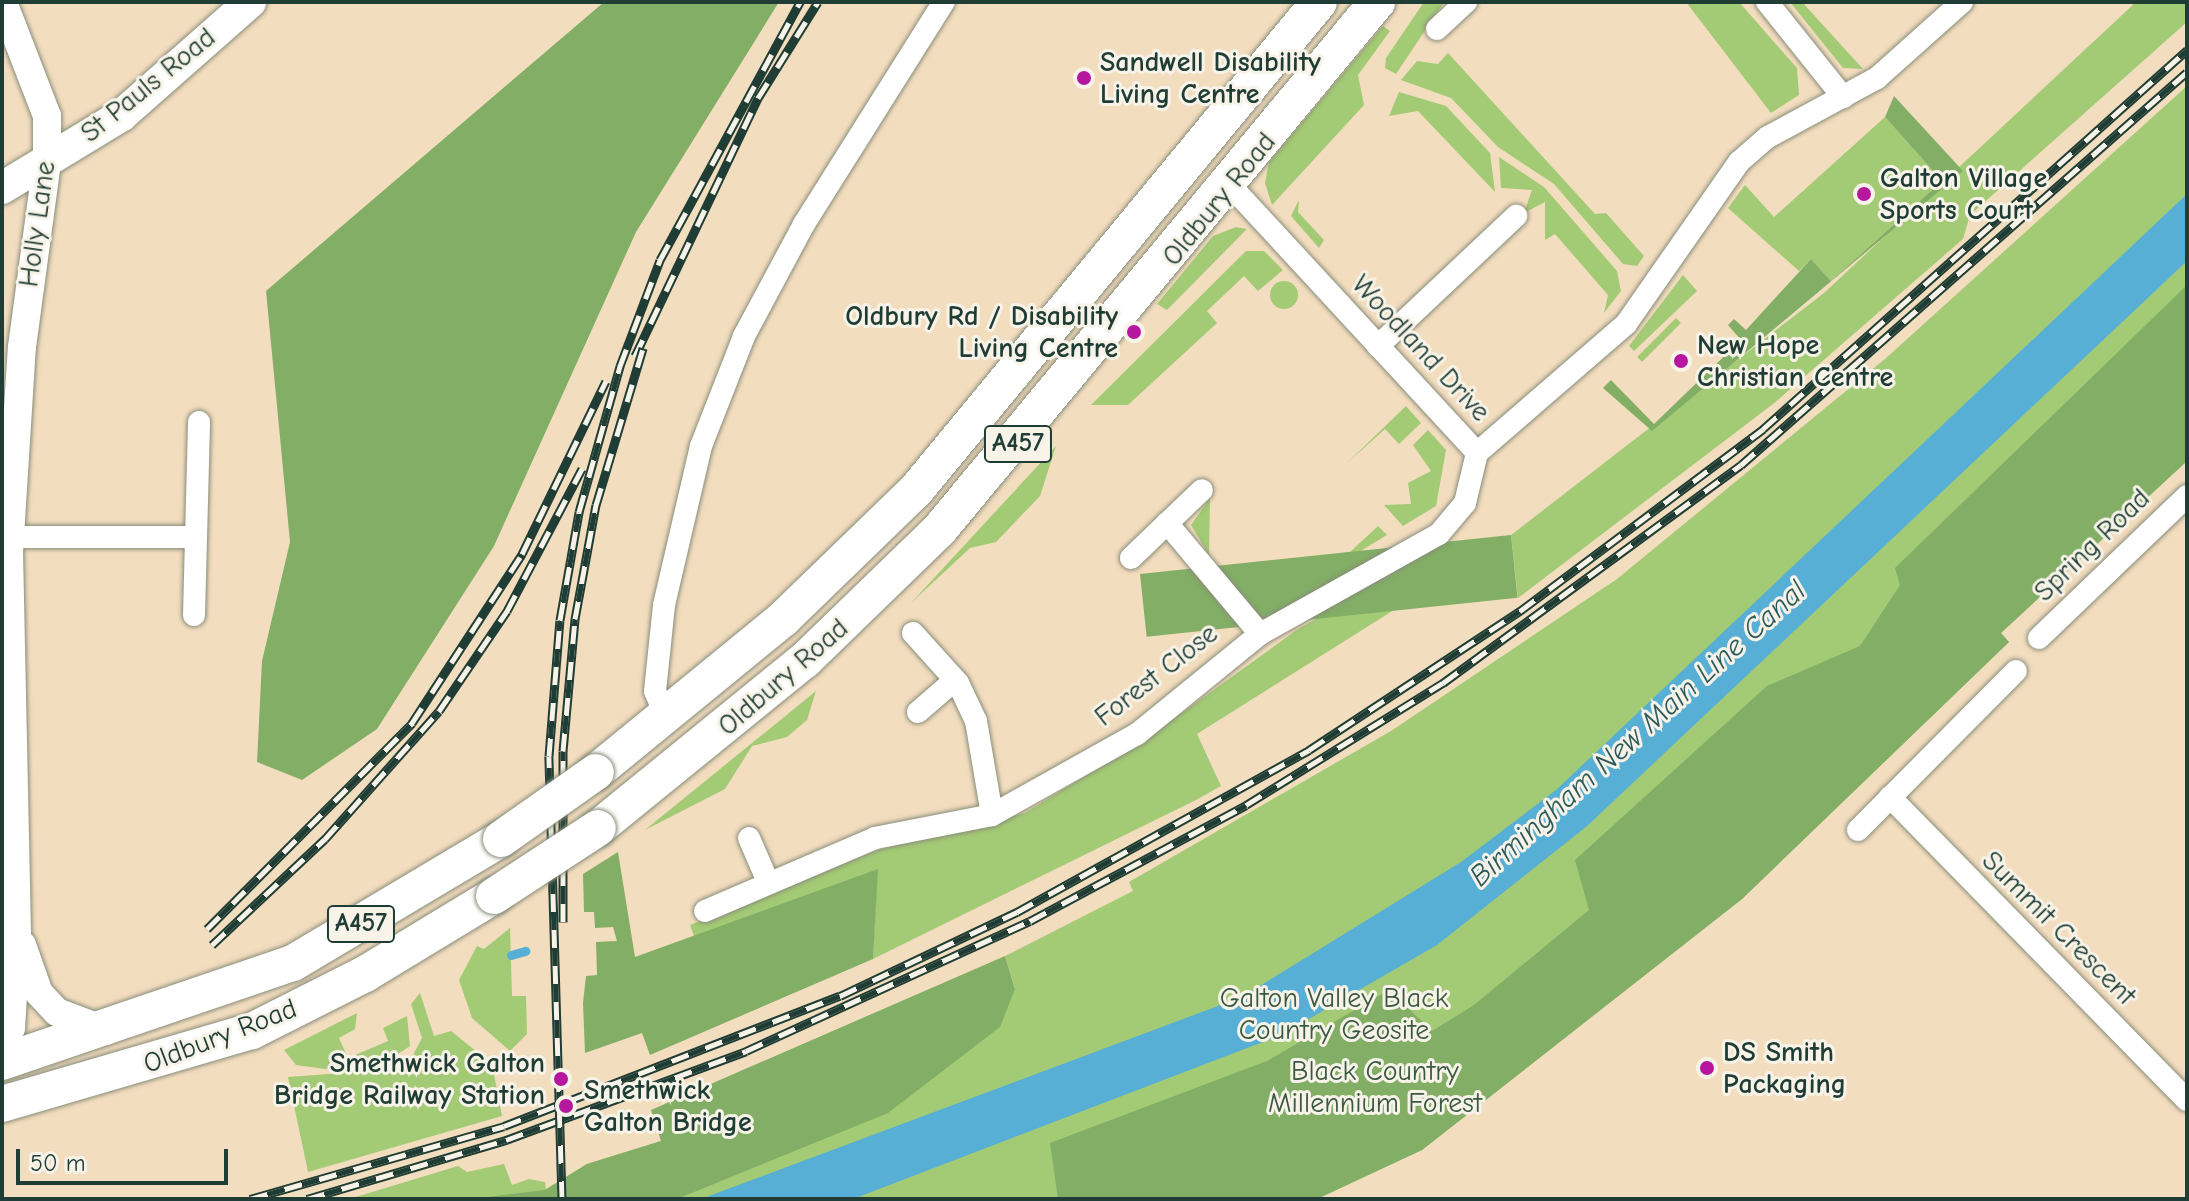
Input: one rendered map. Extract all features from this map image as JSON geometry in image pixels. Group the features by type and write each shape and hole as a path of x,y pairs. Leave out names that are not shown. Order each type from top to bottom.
{"main road":[{"name":"St Pauls Road","path":"2,188 122,115 250,2"},
{"name":"Oldbury Road","path":"2,1062 108,1031 293,963 501,839 596,772 666,717 783,619 917,489 1319,2"},
{"name":"Oldbury Road","path":"2,1104 252,1031 365,974 494,896 598,828 794,671 930,540 1230,185 1377,2"}],"street":[{"name":"Holly Lane","path":"2,1047 11,1028 17,933 9,846 8,548 22,347 47,162 47,116 3,2"},
{"path":"666,717 655,691 664,605 701,446 744,336 804,224 944,2"},
{"path":"1437,29 1466,2"},
{"path":"1767,2 1843,97"},
{"name":"Woodland Drive","path":"1230,185 1477,453 1626,324 1739,162 1877,78 1962,2"},
{"path":"1378,346 1516,216"},
{"path":"194,615 193,537 199,422"},
{"name":"Forest Close","path":"705,911 768,882 905,829 992,815 1137,734 1260,634 1439,534 1465,503 1477,453"},
{"path":"1131,558 1202,490"},
{"name":"Spring Road","path":"2039,638 2187,496"},
{"path":"1167,523 1260,634"},
{"path":"8,548 193,537"},
{"path":"913,633 955,680 976,721 992,815"},
{"path":"1858,830 2016,671"},
{"path":"918,712 955,680"},
{"name":"Summit Crescent","path":"1890,797 2187,1100"},
{"path":"749,838 768,882"},
{"name":"Holly Lane","path":"17,933 48,1003 108,1031"}],"green space":[{"path":"604,2 779,2 636,232 494,546 377,729 302,780 257,762 262,661 290,542 266,291"},
{"path":"1424,2 1444,2 1396,74 1385,68 1386,58"},
{"path":"1686,2 1739,2 1797,68 1799,95 1771,113"},
{"path":"1790,2 1802,2 1863,69 1843,68"},
{"path":"2136,2 2187,2 2187,22 1970,215 1963,239 1773,404 1518,598 1511,535 1824,293"},
{"path":"1383,26 1390,31 1358,75 1364,105 1272,205 1265,183 1269,162"},
{"path":"1448,53 1595,214 1606,213 1644,256 1637,266 1623,264 1554,184 1498,147 1451,98 1401,80 1417,61 1438,64"},
{"name":"Galton Valley Black Country Geosite","path":"2187,86 2187,461 2001,633 2009,642 1742,899 1422,1150 1317,1199 349,1199 458,1166 467,1172 504,1164 512,1185 529,1179 545,1182 546,1189 587,1164 661,1141 1015,988 1005,956 1133,891 1129,882 1391,731 1617,579 1885,359"},
{"path":"1399,92 1446,106 1490,153 1495,192 1418,111 1389,116"},
{"path":"1894,96 1963,171 1652,431 1603,388 1611,380 1654,424 1741,340 1728,325 1734,319 1746,330 1811,259 1831,281 1942,181 1885,117"},
{"name":"Galton Village Sports Court","path":"1885,117 1942,181 1831,281 1811,259 1799,271 1728,208 1745,185 1774,217"},
{"path":"1499,157 1544,187 1617,271 1621,291 1604,313 1608,295 1555,234 1545,240 1545,202 1524,213 1532,190 1501,188"},
{"path":"1299,200 1298,212 1324,240 1319,248 1291,216"},
{"path":"1236,227 1247,229 1167,310 1157,304 1213,236"},
{"path":"1246,251 1264,251 1283,270 1258,291 1244,276 1207,311 1217,323 1128,405 1091,405"},
{"path":"1683,275 1697,291 1634,351 1629,346"},
{"path":"1284,281 1294,285 1298,295 1294,305 1284,309 1274,305 1270,295 1274,285"},
{"name":"Black Country Millennium Forest","path":"2187,285 2187,461 2001,633 2009,642 1742,899 1422,1150 1317,1199 1058,1199 1050,1143 1267,1061 1389,990 1432,1031 1474,1005 1589,910 1575,860 1767,686 1860,646 1900,585 1895,568"},
{"path":"1676,318 1681,323 1642,362 1637,357"},
{"path":"1406,406 1421,423 1399,444 1385,429 1346,464"},
{"path":"1428,430 1446,450 1436,506 1403,526 1384,505 1411,504 1408,483 1431,471 1413,445"},
{"path":"1056,446 1040,496 996,542 970,548 911,603"},
{"path":"1210,498 1209,555 1191,525"},
{"path":"1378,526 1387,535 1352,556 1349,553"},
{"path":"1511,535 1518,598 1147,637 1140,574"},
{"path":"1460,541 1475,559 1197,734 1221,786 1196,800 873,959 877,870 694,936 690,925 878,850 1025,813 1146,739 1298,629"},
{"path":"816,691 807,720 787,737 752,746 725,789 645,830"},
{"path":"618,852 635,957 878,869 873,959 650,1055 642,1033 585,1053 583,1003 586,976 597,975 596,942 617,941 613,927 595,928 594,912 584,912 583,874"},
{"path":"510,928 512,996 526,996 527,1034 510,1051 472,1018 459,980 477,946 484,949"},
{"path":"1005,956 1015,989 1000,1027 888,1113 677,1199 471,1199 545,1190 587,1164 661,1141 651,1110"},
{"path":"420,993 434,1036 451,1031 492,1064 502,1116 308,1172 288,1077 370,1071 413,1055 422,1038 411,1004"},
{"path":"357,1013 355,1029 339,1038 348,1058 388,1041 383,1028 407,1016 410,1046 395,1056 325,1069 296,1065 284,1050"}],"water":[{"name":"Birmingham New Main Line Canal","path":"2187,194 2187,261 1586,827 1437,945 1281,1035 853,1199 701,1199 1242,997 1461,862 1556,790"}],"waterway":[{"path":"511,955 525,951"}],"railway":[{"path":"562,1199 549,756 560,620 579,512 620,366 660,260 800,2"},
{"path":"635,356 758,98 818,2"},
{"path":"250,1199 504,1126 840,996 1017,912 1309,750 1520,611 1763,429 2187,50"},
{"path":"307,1199 506,1140 746,1051 1030,921 1246,805 1443,683 1741,465 2187,72"},
{"path":"563,922 563,751 575,619 596,505 643,348"},
{"path":"207,929 412,723 522,554 606,381"},
{"path":"212,945 325,839 439,711 507,611 582,469"}],"place":[{"name":"Sandwell Disability Living Centre","path":"1084,78"},
{"name":"Galton Village Sports Court","path":"1864,194"},
{"name":"Oldbury Rd / Disability Living Centre","path":"1134,332"},
{"name":"New Hope Christian Centre","path":"1681,361"},
{"name":"DS Smith Packaging","path":"1707,1068"},
{"name":"Smethwick Galton Bridge Railway Station","path":"561,1079"},
{"name":"Smethwick Galton Bridge","path":"566,1106"}]}
